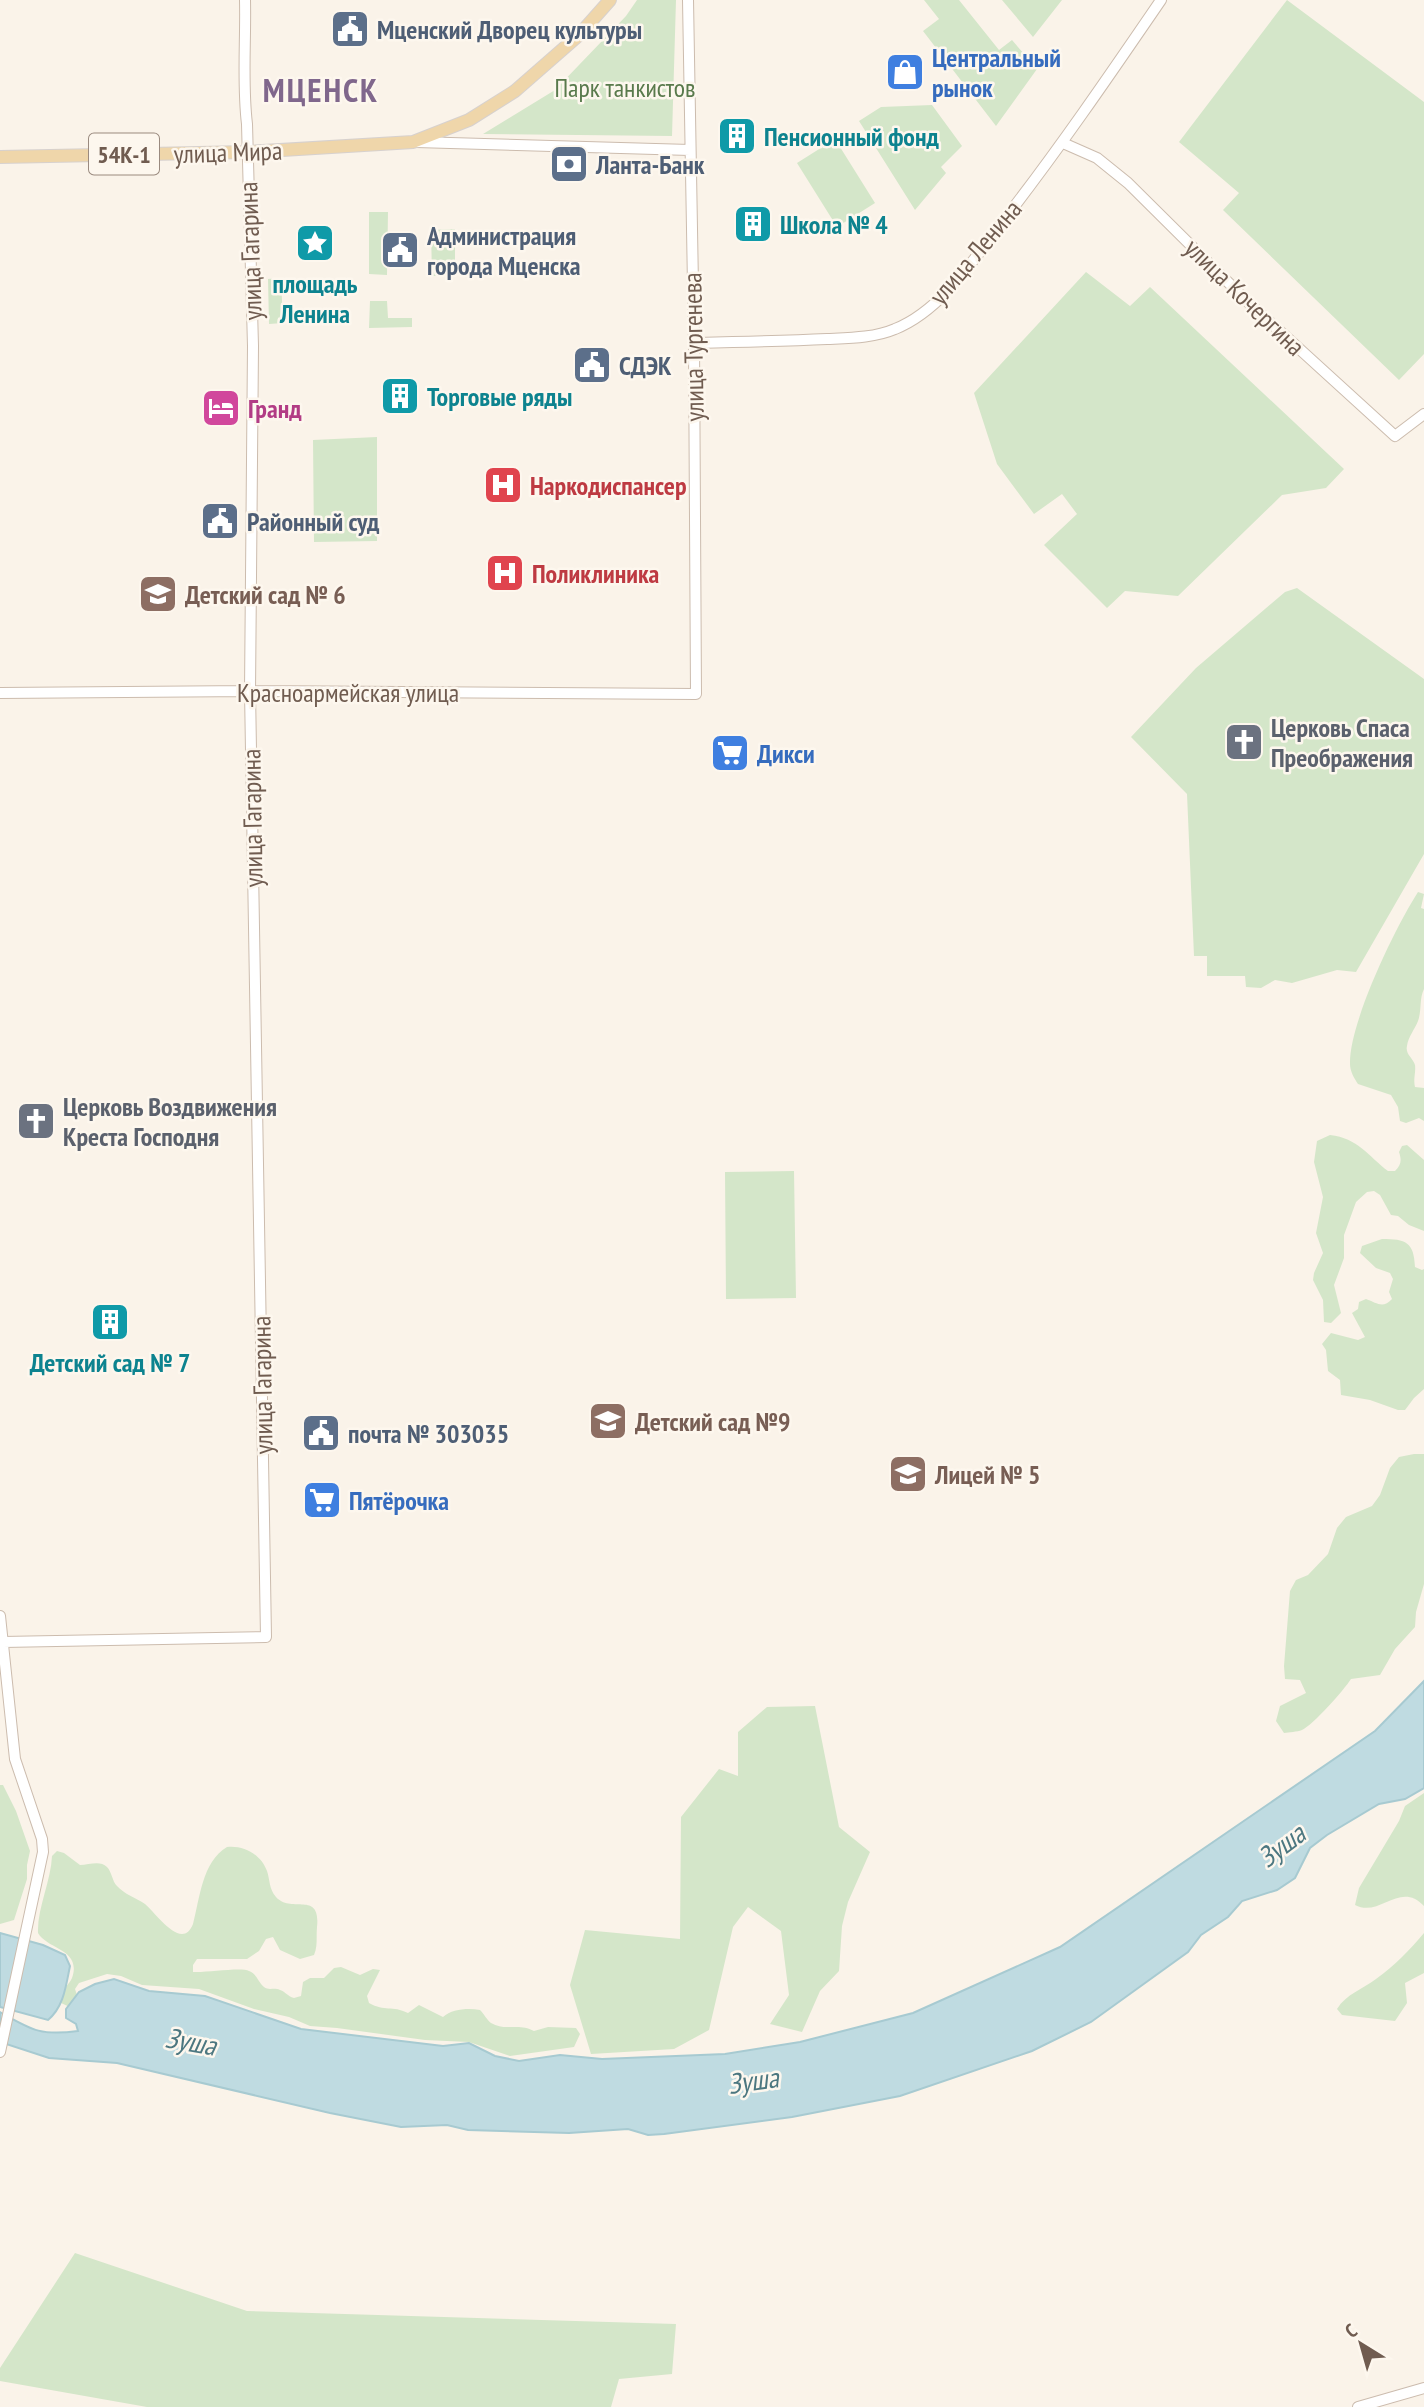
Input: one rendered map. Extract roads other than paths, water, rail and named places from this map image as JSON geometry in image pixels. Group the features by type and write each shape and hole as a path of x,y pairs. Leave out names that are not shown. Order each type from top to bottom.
{"main road":[{"name":"улица Гагарина","path":"3,1642 266,1637 250,691 253,346 248,152 243,94 246,57 245,0"},
{"name":"улица Мира","path":"414,142 469,120 515,91 579,35 610,0"},
{"name":"улица Тургенева","path":"688,0 696,694"},
{"name":"улица Ленина","path":"694,343 853,337 886,332 909,322 944,292 976,257 1063,144 1161,0"},
{"name":"улица Мира","path":"0,157 248,152 414,142 690,150"},
{"name":"улица Кочергина","path":"1063,144 1097,158 1128,183 1250,303 1395,436 1424,414"},
{"name":"Красноармейская улица","path":"0,693 250,691 696,694"},
{"path":"0,1616 15,1759 42,1839 42,1867 0,2052"},
{"path":"1358,2407 1424,2388"}],"water":[{"name":"Зуша","path":"1424,1681 1424,1788 1405,1799 1379,1804 1327,1835 1310,1848 1295,1878 1277,1890 1242,1901 1228,1917 1201,1935 1188,1952 1091,2022 1032,2051 900,2096 792,2117 648,2135 628,2129 569,2133 468,2130 447,2125 401,2127 117,2063 49,2058 0,2042 0,2012 45,2032 78,2031 76,2024 66,2018 66,2009 79,1992 114,1979 149,1991 205,1996 301,2029 443,2046 469,2043 495,2056 519,2061 560,2055 602,2059 725,2054 800,2042 913,2013 1060,1947 1375,1731"},
{"path":"0,1933 43,1945 65,1955 70,1966 66,1988 58,2009 48,2020 0,2007"}],"place":[{"name":"Мценский Дворец культуры","path":"350,29"},
{"name":"Центральный рынок","path":"905,72"},
{"name":"Пенсионный фонд","path":"737,136"},
{"name":"Ланта-Банк","path":"569,164"},
{"name":"Школа № 4","path":"753,224"},
{"name":"площадь Ленина","path":"315,243"},
{"name":"Администрация города Мценска","path":"400,250"},
{"name":"СДЭК","path":"592,365"},
{"name":"Торговые ряды","path":"400,396"},
{"name":"Гранд","path":"221,408"},
{"name":"Наркодиспансер","path":"503,485"},
{"name":"Районный суд","path":"220,521"},
{"name":"Поликлиника","path":"505,573"},
{"name":"Детский сад № 6","path":"158,594"},
{"name":"Церковь Спаса Преображения","path":"1244,742"},
{"name":"Дикси","path":"730,753"},
{"name":"Церковь Воздвижения Креста Господня","path":"36,1121"},
{"name":"Детский сад № 7","path":"110,1322"},
{"name":"Детский сад №9","path":"608,1421"},
{"name":"почта № 303035","path":"321,1433"},
{"name":"Лицей № 5","path":"908,1474"},
{"name":"Пятёрочка","path":"322,1500"}],"district":[{"name":"МЦЕНСК","path":"321,89"}],"park label":[{"name":"Парк танкистов","path":"625,87"}]}
